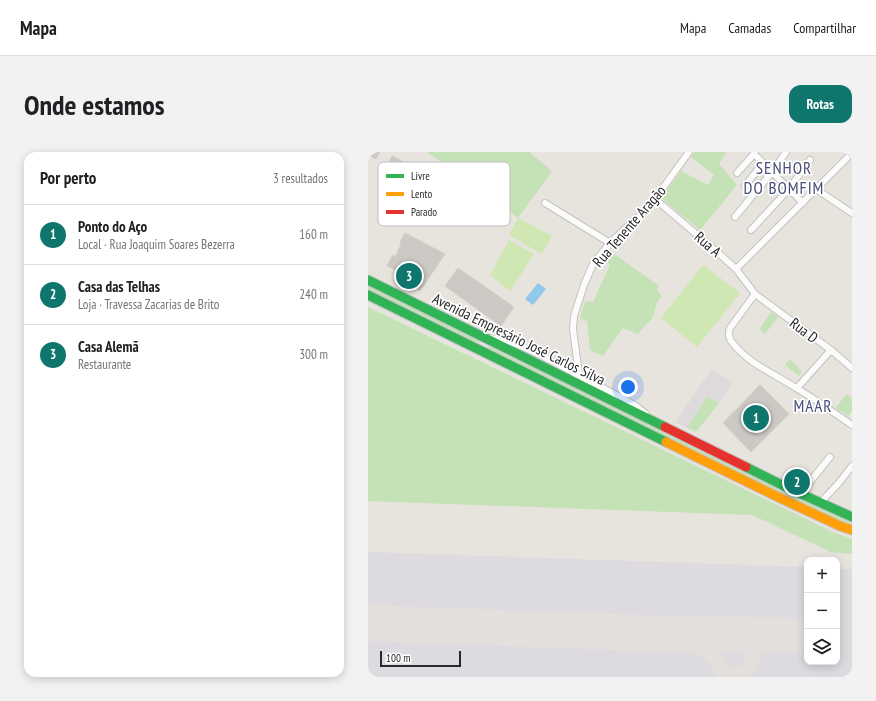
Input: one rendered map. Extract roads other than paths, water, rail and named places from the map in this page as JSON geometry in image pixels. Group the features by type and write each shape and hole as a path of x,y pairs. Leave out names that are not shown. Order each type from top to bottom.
{"main road":[{"name":"Avenida Empresário José Carlos Silva","path":"368,280 486,339 547,364 649,419 800,494 852,517"},
{"name":"Avenida Empresário José Carlos Silva","path":"368,295 780,498 840,526 852,530"},
{"path":"480,350 486,339"}],"street":[{"name":"Rua Tenente Aragão","path":"579,375 573,329 574,316 584,285 593,264 610,242 639,216 655,199 689,152"},
{"path":"735,217 772,172 786,152"},
{"path":"737,173 755,153 803,203"},
{"path":"736,269 847,158"},
{"path":"751,230 789,190 810,160"},
{"path":"744,186 763,163"},
{"path":"816,189 852,214"},
{"name":"Rua A","path":"655,199 716,250 736,269 755,294"},
{"path":"545,203 610,242"},
{"path":"755,294 730,328 728,333 732,342 740,351 762,368 797,388 852,425"},
{"name":"Rua D","path":"755,294 831,350 852,368"},
{"path":"797,388 831,350"},
{"path":"547,364 579,375 636,406 645,412 649,419"},
{"path":"800,494 830,457"},
{"path":"820,503 852,466"}],"water":[{"path":"538,283 546,289 533,305 525,299"}],"place":[{"name":"Casa Alemã","path":"409,276"},
{"name":"Ponto do Aço","path":"756,418"},
{"name":"Casa das Telhas","path":"797,482"}],"district":[{"name":"SENHOR DO BOMFIM","path":"784,178"},
{"name":"MAAR","path":"813,406"}]}
